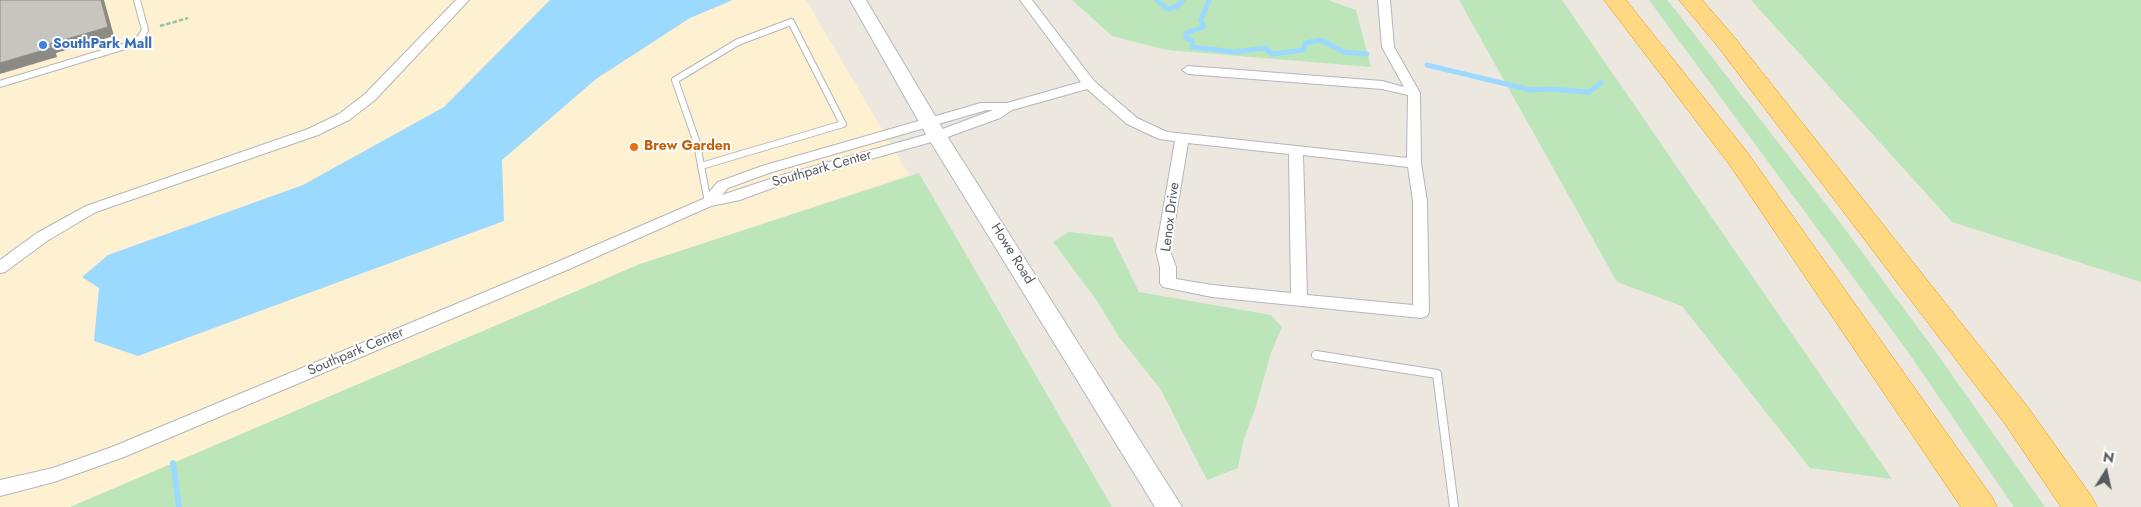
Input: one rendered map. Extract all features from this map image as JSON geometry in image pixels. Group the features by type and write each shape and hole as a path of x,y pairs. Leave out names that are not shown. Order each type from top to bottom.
{"highway":[{"path":"1615,0 1738,158 1980,507"},
{"path":"1690,0 1723,38 2016,415 2080,507"},
{"path":"1700,0 1723,38"}],"street":[{"path":"0,268 42,237 91,210 303,136 338,120 370,97 464,0"},
{"name":"Howe Road","path":"858,0 934,129 1169,507"},
{"path":"1026,0 1089,84 1132,121 1164,136 1414,162"},
{"name":"Lenox Drive","path":"1182,138 1163,251 1168,267 1168,283 1212,291 1421,312 1420,200 1414,162 1414,93 1388,47 1384,0"},
{"path":"1188,70 1382,85 1414,93"},
{"path":"934,129 995,115 1006,107 1089,84"},
{"name":"Southpark Center","path":"0,488 72,469 118,452 708,202 735,197 934,129"},
{"path":"1296,150 1299,300"}],"lane":[{"path":"0,84 132,44 141,37 145,30 137,0"},
{"path":"701,166 843,124 791,22 738,42 675,80 697,142 701,166 708,202"},
{"path":"1316,356 1437,374 1454,507"}],"path":[{"path":"160,26 188,18"}],"shaded area":[{"path":"0,0 806,0 909,175 640,264 70,507 0,507"}],"green space":[{"path":"1072,0 1328,0 1356,10 1371,67 1167,50 1112,36"},
{"path":"1459,0 1562,0 1892,479 1810,468 1682,306 1617,282"},
{"path":"1649,0 1667,0 1677,12 1839,221 1933,348 2045,507 2014,507 1908,352"},
{"path":"1751,0 2141,0 2141,282 1952,222"},
{"path":"919,173 1112,507 70,507 640,264"},
{"path":"1069,232 1112,237 1139,292 1271,315 1282,327 1271,353 1256,406 1243,442 1238,468 1207,480 1161,390 1119,337 1097,301 1053,242"}],"water":[{"path":"550,0 733,0 690,18 596,79 502,160 504,221 138,356 94,341 99,288 82,277 108,255 303,185 444,107"}],"building":[{"name":"SouthPark Mall","path":"0,0 101,0 108,27 50,44 51,48 0,63"}],"waterway":[{"path":"1157,0 1167,9 1178,6 1183,0"},
{"path":"1209,0 1201,20 1204,27 1186,33 1186,38 1192,40 1192,47 1235,52 1265,48 1272,54 1304,50 1305,43 1321,40 1344,52 1367,54"},
{"path":"1427,65 1531,90 1549,89 1589,92 1601,83"},
{"path":"173,463 179,507"}],"place":[{"name":"SouthPark Mall","path":"43,45"},
{"name":"Brew Garden","path":"634,147"}]}
